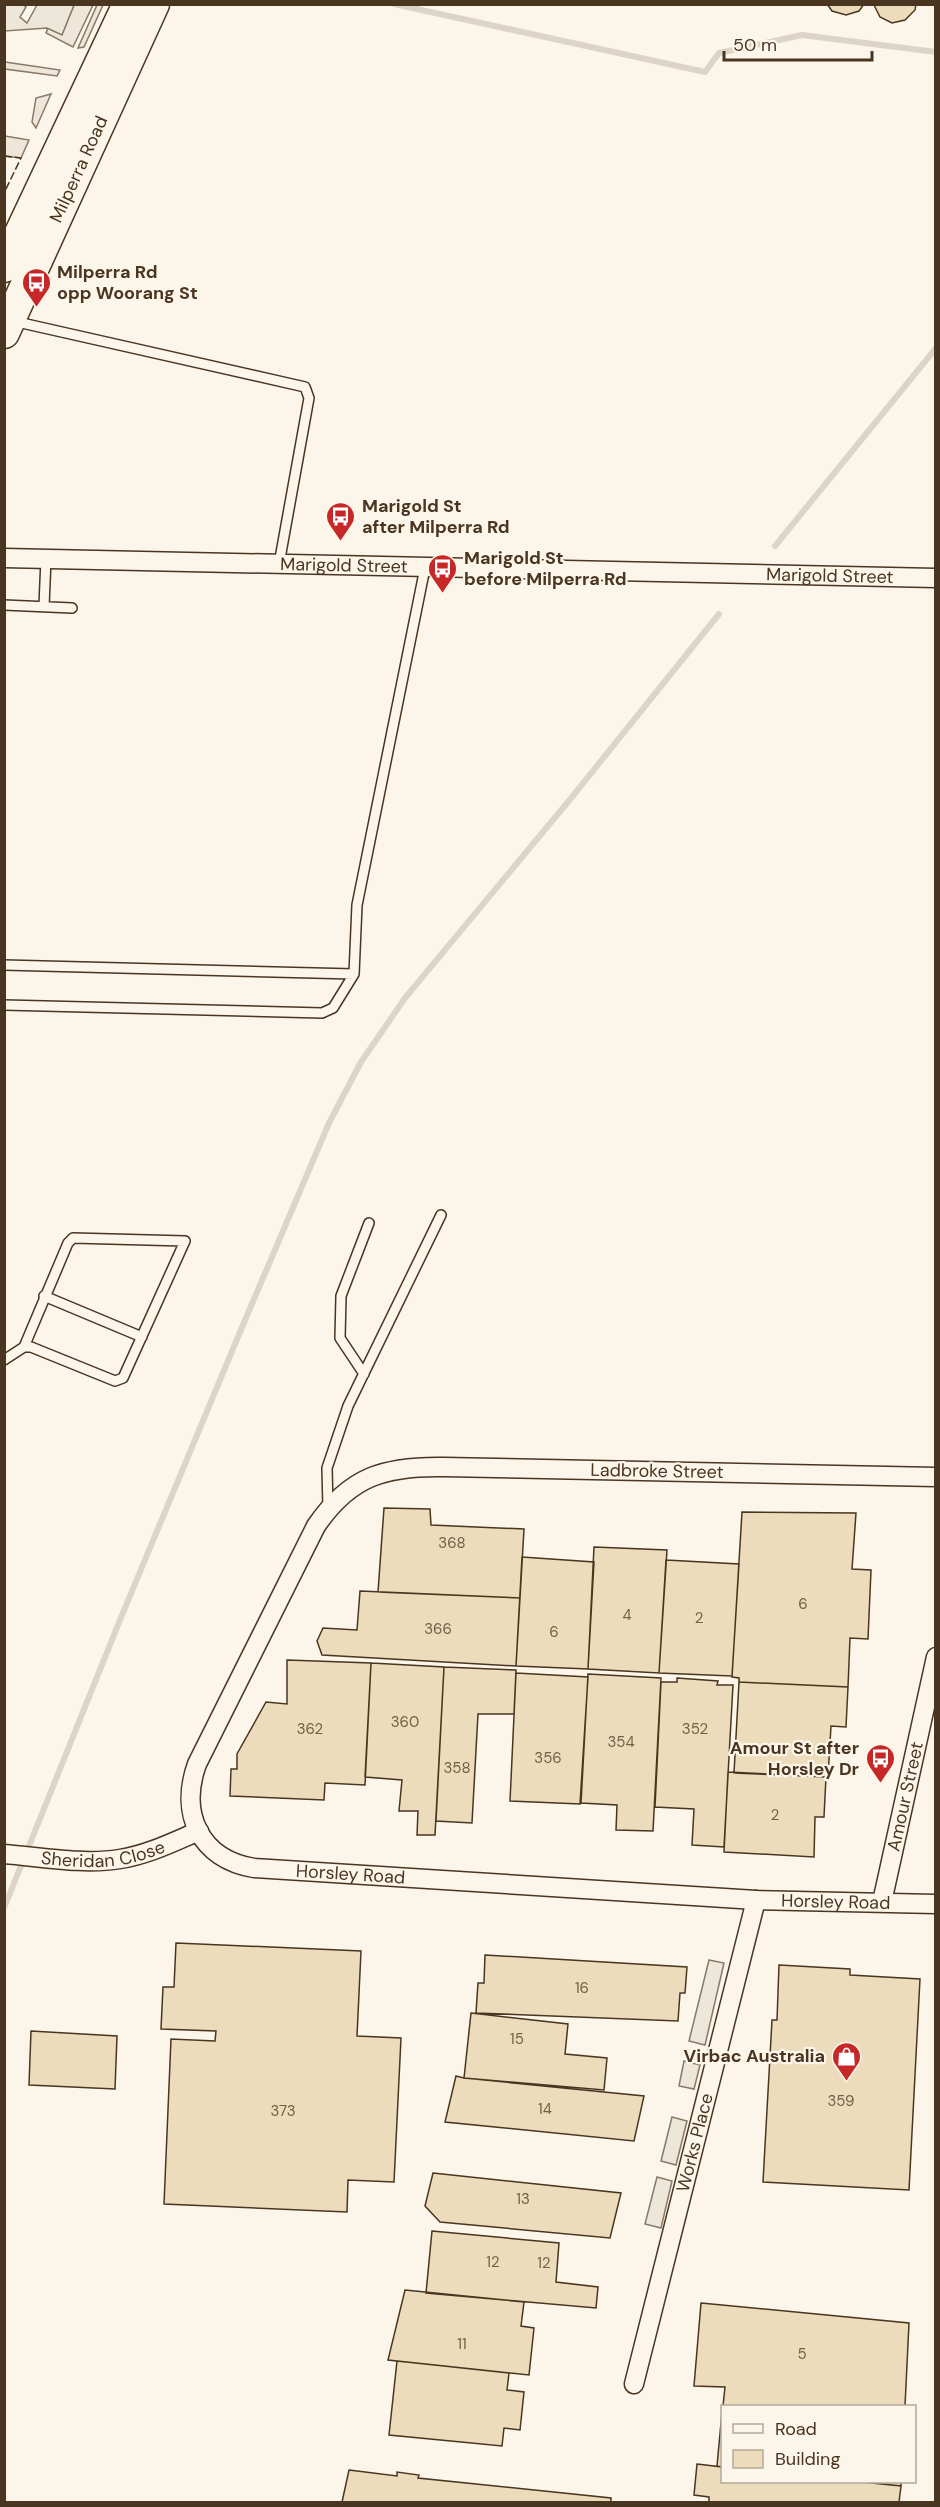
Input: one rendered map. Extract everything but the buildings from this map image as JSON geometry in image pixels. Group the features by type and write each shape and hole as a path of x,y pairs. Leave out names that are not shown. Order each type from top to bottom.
{"highway":[{"name":"Milperra Road","path":"4,267 128,4"},
{"name":"Milperra Road","path":"7,327 154,4"}],"street":[{"name":"Marigold Street","path":"4,558 936,578"},
{"name":"Ladbroke Street","path":"380,1472 399,1468 436,1466 936,1477"},
{"name":"Horsley Road","path":"380,1472 361,1480 328,1508 304,1550 197,1764 190,1787 194,1820 198,1831 219,1856 241,1866 254,1868 756,1900 936,1904"},
{"name":"Amour Street","path":"882,1902 936,1657"},
{"name":"Sheridan Close","path":"4,1854 97,1861 120,1859 143,1854 198,1831"},
{"name":"Works Place","path":"634,2384 756,1900"}],"lane":[{"path":"7,327 305,387 309,398 279,564"},
{"path":"44,606 46,559"},
{"path":"4,1005 322,1013 333,1008 354,974 357,905 425,568"},
{"path":"4,605 72,608"},
{"path":"4,965 354,974"},
{"path":"328,1508 327,1468 348,1406 441,1215"},
{"path":"364,1374 340,1338 341,1296 369,1223"},
{"path":"4,1360 24,1347 44,1296 68,1243 73,1238 185,1241 123,1378 115,1381 37,1349 24,1347"},
{"path":"44,1296 142,1338"}],"shaded area":[{"path":"5,4 26,7 20,17 27,23 37,5 74,5 62,35 47,28 5,31"},
{"path":"74,5 93,5 73,47 46,33 48,28 62,34"},
{"path":"97,5 103,5 84,47 78,48"},
{"path":"5,62 60,70 57,76 5,69"},
{"path":"51,94 36,128 32,122 36,98"},
{"path":"5,136 29,140 21,158 5,156"},
{"path":"709,1960 724,1963 705,2045 689,2041"},
{"path":"684,2061 700,2065 694,2089 679,2086"},
{"path":"672,2117 687,2121 676,2165 661,2161"},
{"path":"657,2177 672,2181 661,2228 645,2224"}],"waterway":[{"path":"394,4 705,72 719,53 802,35 936,52"},
{"path":"775,546 936,348"},
{"path":"4,1908 122,1615 240,1332 329,1123 361,1062 405,998 572,797 719,614"}],"fence":[{"path":"4,156 21,158 4,193"}],"place":[{"name":"Milperra Rd opp Woorang St","path":"36,308"},
{"name":"Marigold St after Milperra Rd","path":"341,542"},
{"name":"Marigold St before Milperra Rd","path":"443,594"},
{"name":"Amour St after Horsley Dr","path":"880,1784"},
{"name":"Virbac Australia","path":"846,2082"}]}
